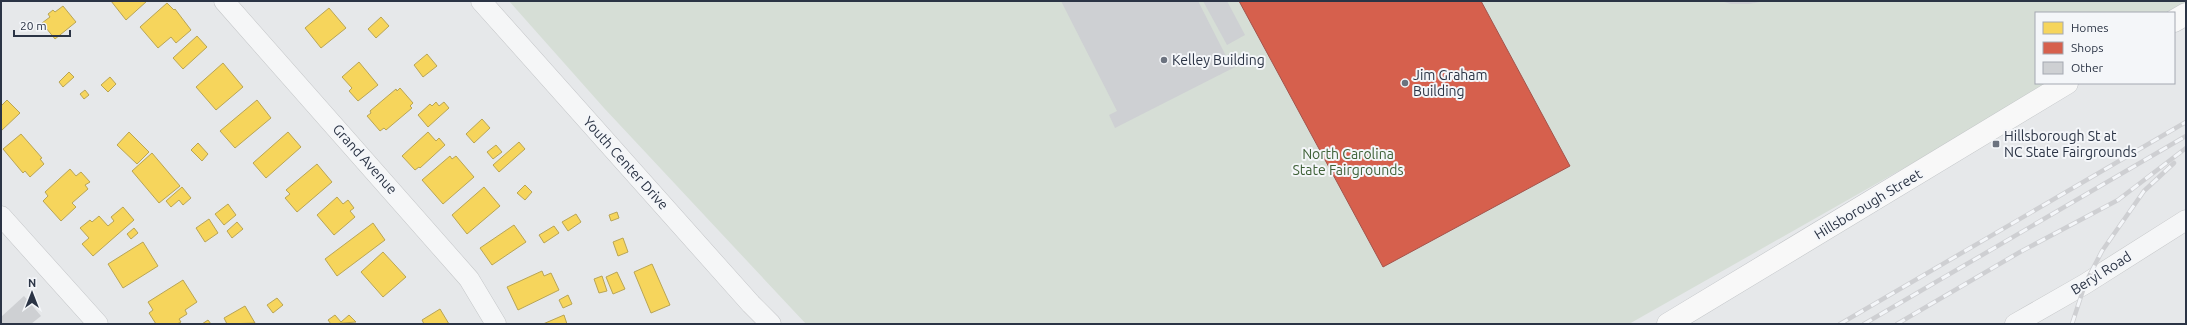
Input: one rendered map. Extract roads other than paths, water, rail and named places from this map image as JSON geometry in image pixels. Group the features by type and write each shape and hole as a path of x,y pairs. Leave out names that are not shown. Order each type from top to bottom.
{"main road":[{"path":"2175,20 2186,14"},
{"name":"Hillsborough Street","path":"1668,324 2065,84"}],"street":[{"name":"Grand Avenue","path":"224,1 469,279 496,324"},
{"name":"Youth Center Drive","path":"481,1 751,304 771,324"},
{"path":"1,216 98,324"},
{"name":"Beryl Road","path":"2015,324 2085,284 2186,220"}],"railway":[{"path":"1840,324 2186,122"},
{"path":"1864,324 2186,136"},
{"path":"1897,324 2020,252 2118,200 2186,148"},
{"path":"2072,324 2085,284 2102,251 2144,191 2174,163"}],"place":[{"name":"Kelley Building","path":"1164,60"},
{"name":"Jim Graham Building","path":"1405,83"},
{"name":"Hillsborough St at NC State Fairgrounds","path":"1996,144"}],"park label":[{"name":"North Carolina State Fairgrounds","path":"1348,162"}]}
